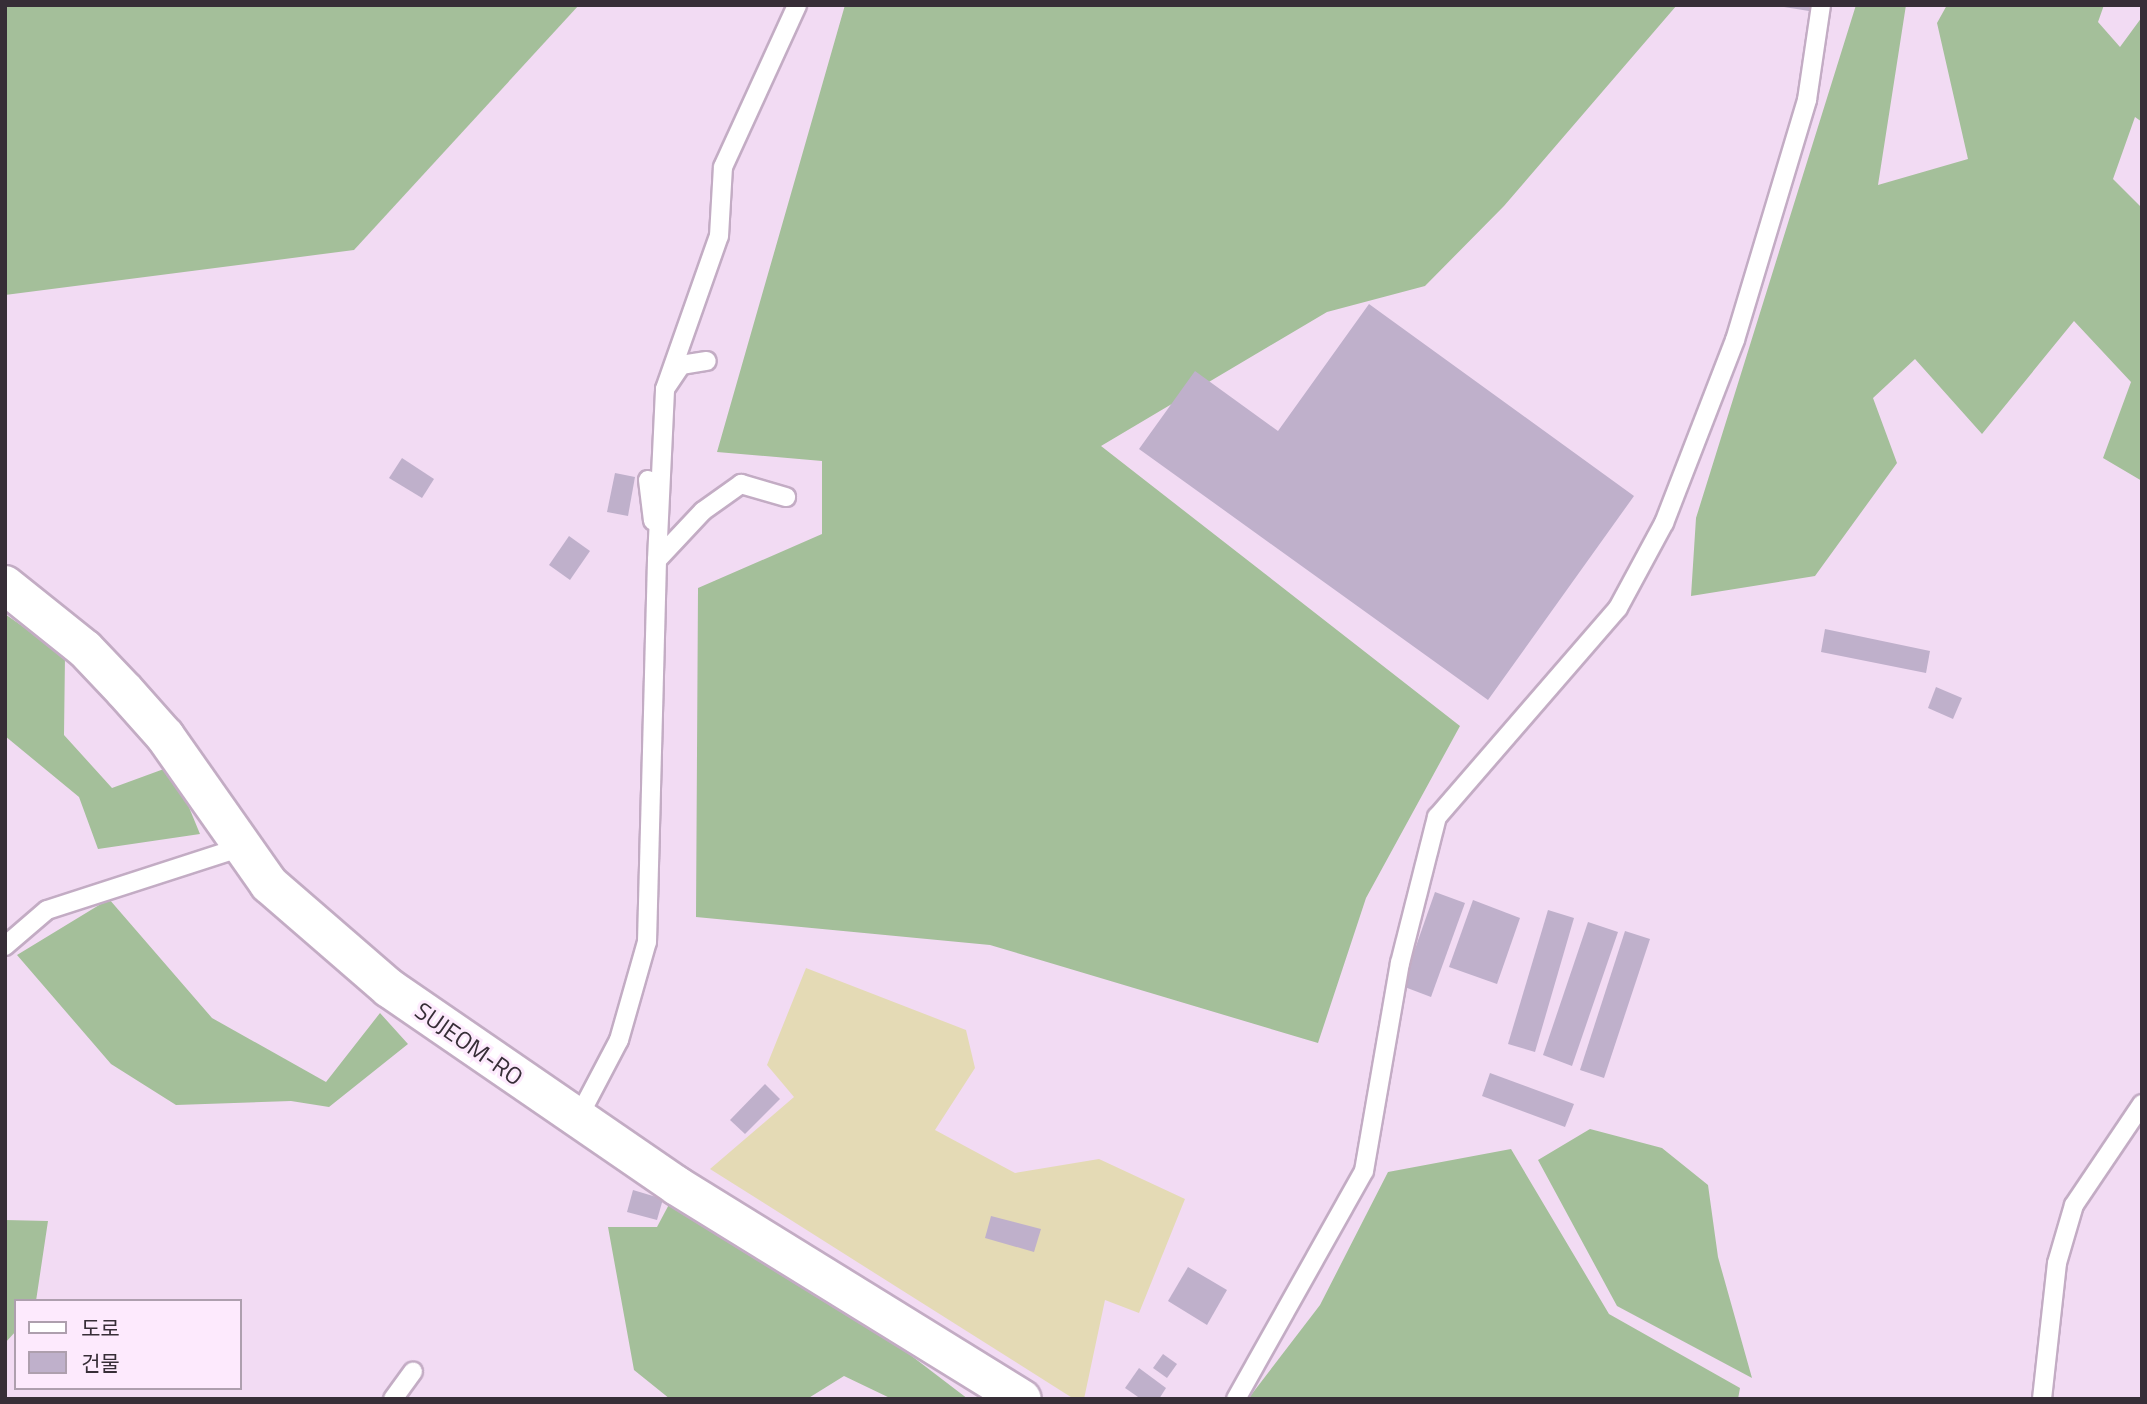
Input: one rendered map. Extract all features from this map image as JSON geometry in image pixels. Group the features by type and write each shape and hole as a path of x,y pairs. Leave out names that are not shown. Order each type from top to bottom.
{"main road":[{"name":"SUJEOM-RO","path":"5,585 85,649 124,690 165,736 239,848 319,932 379,980 578,1118 1022,1399"}],"lane":[{"path":"578,1118 619,1040 647,942 657,559 665,389 719,236 723,167 797,5"},
{"path":"1236,1399 1364,1171 1400,962 1437,817 1618,608 1664,523 1751,286 1807,100 1821,5"},
{"path":"665,389 681,365 706,361"},
{"path":"648,480 657,559"},
{"path":"657,559 703,510 741,484 786,497"},
{"path":"5,946 47,910 239,848"},
{"path":"2042,1399 2057,1263 2074,1205 2142,1104"},
{"path":"393,1399 413,1371"}],"green space":[{"path":"5,5 579,5 354,250 5,295"},
{"path":"845,5 1677,5 1504,206 1425,286 1327,312 1101,446 1460,726 1366,898 1318,1043 990,945 696,917 698,588 822,534 822,461 717,452"},
{"path":"1856,5 1906,5 1878,185 1968,159 1937,23 1947,5 2104,5 2098,22 2120,47 2142,17 2142,122 2135,117 2113,179 2142,208 2142,481 2103,458 2131,382 2074,321 1982,434 1915,359 1873,398 1897,463 1815,576 1691,596 1696,518"},
{"path":"5,614 65,656 64,735 112,788 172,766 200,834 98,849 79,797 5,736"},
{"path":"109,899 212,1018 326,1082 380,1013 408,1044 329,1107 291,1101 176,1105 111,1064 17,955"},
{"path":"1590,1129 1662,1148 1708,1185 1718,1257 1752,1378 1617,1306 1538,1160"},
{"path":"1511,1149 1609,1314 1740,1388 1738,1399 1248,1399 1320,1305 1388,1172"},
{"path":"674,1195 892,1341 968,1399 892,1399 844,1376 807,1399 670,1399 634,1370 608,1227 657,1227"},
{"path":"5,1220 48,1221 36,1299 14,1299 14,1333 5,1343"}],"sand":[{"path":"806,968 966,1030 975,1068 935,1130 1015,1173 1099,1159 1185,1199 1139,1313 1105,1300 1084,1399 1074,1399 710,1169 794,1097 767,1065"}],"building":[{"path":"1772,5 1809,5 1809,11"},
{"path":"1369,304 1634,496 1488,700 1139,449 1195,371 1278,431"},
{"path":"402,458 434,479 422,498 389,478"},
{"path":"615,473 635,477 628,516 607,512"},
{"path":"569,536 590,551 570,580 549,565"},
{"path":"1825,629 1930,651 1926,673 1821,652"},
{"path":"1936,687 1962,698 1953,719 1928,708"},
{"path":"1435,892 1465,903 1431,997 1402,986"},
{"path":"1473,900 1520,918 1497,984 1449,967"},
{"path":"1548,910 1574,918 1535,1052 1508,1044"},
{"path":"1588,922 1618,932 1572,1066 1543,1055"},
{"path":"1625,931 1650,939 1604,1078 1580,1070"},
{"path":"1490,1073 1574,1104 1565,1127 1482,1096"},
{"path":"765,1084 780,1099 745,1134 730,1120"},
{"path":"633,1190 663,1199 657,1220 627,1212"},
{"path":"991,1216 1041,1229 1034,1252 985,1238"},
{"path":"1188,1267 1227,1290 1207,1325 1168,1301"},
{"path":"1163,1354 1177,1364 1167,1378 1153,1368"},
{"path":"1139,1368 1166,1388 1159,1399 1141,1399 1125,1388"}]}
